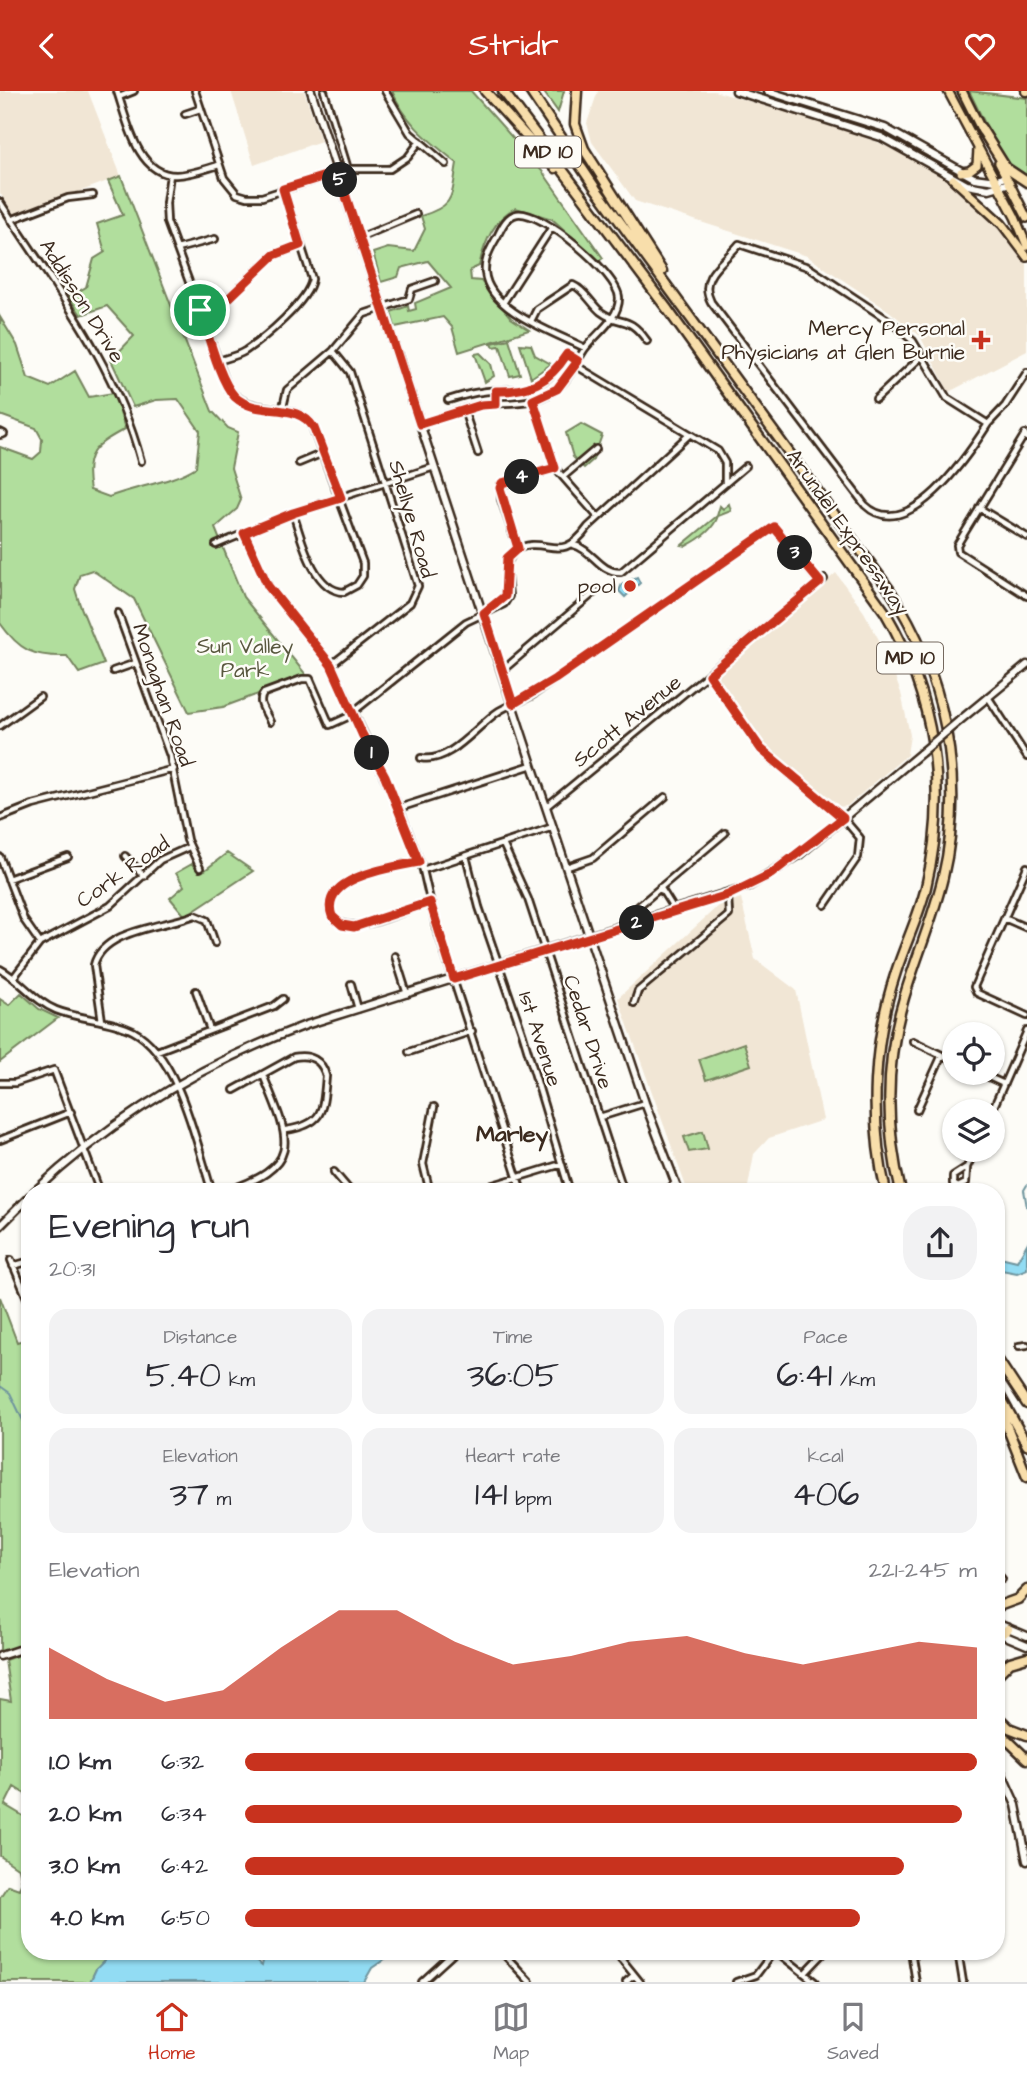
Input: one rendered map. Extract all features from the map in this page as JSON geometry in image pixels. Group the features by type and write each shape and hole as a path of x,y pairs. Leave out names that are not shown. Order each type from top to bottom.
{"highway":[{"path":"485,91 594,212"},
{"name":"Arundel Expressway","path":"503,91 668,310 885,612 905,646 922,692 931,724 937,810 926,889 893,980 881,1030 876,1112 885,1183"},
{"name":"Arundel Expressway","path":"530,91 596,188 896,600 925,656 945,720 953,796 947,856 935,906 901,1009 890,1068 890,1126 900,1183"},
{"path":"577,91 575,124 584,149 660,268 718,351 721,361"},
{"path":"981,128 1006,167 1027,182"},
{"path":"1005,1371 1027,1404"},
{"path":"1005,1405 1027,1445"},
{"path":"1005,1422 1027,1477"},
{"path":"1005,1604 1018,1599 1027,1590"},
{"path":"1005,1667 1010,1662 1027,1657"},
{"path":"1005,1724 1027,1735"},
{"path":"1005,1738 1027,1759"}],"main road":[{"path":"312,91 532,765 645,1103 675,1183"},
{"path":"736,91 881,137 953,179 976,188 1010,184"},
{"path":"766,91 885,128 931,151 961,172 998,184"},
{"path":"948,91 1015,217 1027,246"},
{"path":"962,91 1027,218"},
{"path":"961,172 969,171 977,165 977,145"},
{"path":"998,184 1006,176"},
{"path":"953,179 996,218 1027,257"},
{"path":"1015,217 1027,233"},
{"path":"44,1183 82,1149 175,1084 255,1044 358,1009 728,895 771,874 843,818 1027,665"},
{"path":"0,1226 21,1205"},
{"path":"1005,1634 1027,1636"},
{"path":"1005,1635 1027,1645"},
{"path":"0,1656 21,1649"},
{"path":"1005,1781 1016,1805 1027,1861"}],"street":[{"path":"134,91 118,94 144,158 155,169 170,175 189,174 219,165"},
{"path":"195,91 219,165 228,186 237,194 255,198 348,169 390,169 408,157 420,141"},
{"path":"324,91 348,169"},
{"path":"385,91 399,118 446,164"},
{"path":"315,102 326,99"},
{"path":"185,114 201,109"},
{"path":"170,175 166,214 229,388 239,400 253,407 282,411 308,420 341,498 364,569 362,579 348,590 332,589 310,563 293,513"},
{"path":"218,361 248,349 294,309 307,293 312,279 283,189"},
{"path":"11,220 68,198 93,195"},
{"name":"Addisson Drive","path":"0,202 108,370 133,431 141,461"},
{"path":"359,238 416,214"},
{"path":"420,424 464,410 533,400 557,389 585,348 613,318 619,298 616,288 582,250 534,217 516,214 507,219 485,262 485,272 512,313 585,348"},
{"path":"503,303 552,227"},
{"path":"177,249 215,239"},
{"path":"988,423 947,398 913,341 891,321 797,262 739,244 706,282 711,302 861,500 873,511 899,514 930,496 963,462 988,423 1005,406 1027,372"},
{"path":"200,310 228,299 274,255 300,245"},
{"path":"282,411 287,390 333,351 364,314 381,306 409,299 412,289 435,281"},
{"path":"531,321 537,309 573,285 579,287 602,313 634,325 647,341"},
{"name":"Shellye Road","path":"331,665 416,596 416,575 349,372 333,351"},
{"path":"448,400 496,391 516,391 543,382 567,354 576,363 723,457 725,483"},
{"path":"876,399 922,356"},
{"path":"496,391 496,404"},
{"path":"533,400 555,468 598,517"},
{"path":"464,410 478,453"},
{"path":"573,545 598,517 690,434"},
{"path":"1026,436 957,545 958,552 1027,596"},
{"path":"563,477 596,449"},
{"path":"299,463 323,453"},
{"path":"270,722 260,702 264,692 302,679 310,679 330,725 352,714 462,626 503,600 508,590 506,565 510,554 518,548 534,545 561,548 573,545 584,549 609,571 621,572 746,466"},
{"path":"216,545 293,513 434,467"},
{"path":"518,548 501,499 501,485 555,468"},
{"path":"979,508 1027,537"},
{"name":"Scott Avenue","path":"513,704 555,679 774,527 822,581 547,806"},
{"path":"244,533 268,586 331,665 399,808 423,870 430,902 519,1183"},
{"path":"503,670 596,591"},
{"name":"Monaghan Road","path":"118,613 174,769 189,847 200,868"},
{"path":"113,671 136,663"},
{"path":"709,675 761,749 843,818 860,838 861,848 825,905"},
{"path":"0,726 40,697"},
{"path":"988,697 1026,753"},
{"path":"421,758 433,759 443,755 513,704"},
{"path":"399,808 532,765"},
{"path":"0,818 33,805 174,769"},
{"path":"567,867 593,859 665,797"},
{"path":"423,870 554,827"},
{"path":"628,915 725,833"},
{"name":"Cedar Drive","path":"503,844 528,899 621,1183"},
{"name":"Cork Road","path":"14,977 40,943 110,906 165,857 189,847"},
{"path":"125,856 144,876"},
{"name":"1st Avenue","path":"466,856 479,907 567,1183"},
{"path":"0,857 27,927 40,943"},
{"path":"8,879 68,857"},
{"path":"419,862 381,869 338,887 331,898 330,912 334,920 349,927 430,902"},
{"path":"1027,867 974,987 977,993 1027,1016"},
{"path":"660,887 676,912"},
{"path":"634,1003 638,991 729,915 728,895"},
{"path":"102,1021 94,965 96,957 106,946 125,935 172,924 195,915 207,920 215,943"},
{"path":"1004,918 1027,928"},
{"path":"395,956 407,994"},
{"path":"0,969 14,977 47,1005 136,1033 157,1051 175,1084 209,1183"},
{"path":"351,983 358,1009"},
{"path":"196,991 210,1030"},
{"path":"157,1051 274,1006 283,999"},
{"path":"409,1052 472,1031"},
{"path":"1005,1082 1027,1031"},
{"path":"913,1041 942,1055 917,1110"},
{"path":"234,1090 303,1055 317,1061 324,1068 326,1087 319,1116 314,1123 286,1129"},
{"path":"0,1083 15,1083 54,1070 96,1183"},
{"path":"250,1183 259,1180 274,1168 284,1148 286,1129 263,1075"},
{"path":"599,1117 645,1103"},
{"path":"428,1183 423,1164 434,1107"},
{"path":"0,1140 71,1112"},
{"path":"967,1167 969,1162"},
{"path":"501,1183 562,1164"},
{"path":"334,1172 343,1183"},
{"path":"21,1262 12,1263 21,1284"},
{"path":"1019,1346 1027,1345"},
{"path":"422,1982 446,1960"},
{"path":"509,1960 530,1982"},
{"path":"622,1960 640,1982"},
{"path":"736,1982 756,1975 768,1960"},
{"path":"788,1960 816,1982"},
{"path":"806,1972 817,1960"},
{"path":"912,1960 916,1982"},
{"path":"959,1960 963,1982"},
{"path":"626,1982 634,1975"}],"shaded area":[{"path":"0,91 88,91 121,176 15,216 0,193"},
{"path":"231,91 304,91 321,141 254,165"},
{"path":"598,91 714,91 855,132 917,160 953,184 984,212 1022,255 1027,264 1027,351 949,392 920,336 889,311 807,256 635,201 592,142 587,123"},
{"path":"836,573 864,612 885,651 901,693 910,735 907,755 847,806 838,807 771,753 753,733 717,678 720,672"},
{"path":"741,898 755,959 796,990 823,1120 769,1138 754,1154 749,1183 685,1183 618,998 718,906"}],"green space":[{"path":"392,91 471,91 542,171 603,258 599,261 552,219 516,208 502,218 487,240 479,266 470,270 471,280 481,281 511,318 529,330 459,352 452,327 443,317 395,327 391,312 408,306 409,311 416,309 415,303 451,288 428,261 401,268 398,277 381,282 373,253 388,248 414,251 425,229 421,216 441,208 450,198 457,163 412,122"},
{"path":"543,91 564,91 558,112"},
{"path":"969,91 1027,98 1027,178 1018,173 1001,153"},
{"name":"Sun Valley Park","path":"121,176 212,411 228,428 238,432 231,468 241,500 237,509 215,528 243,597 307,676 223,707 189,712 134,599 92,570 80,574 75,589 104,664 79,673 67,656 45,655 21,646 0,623 0,447 33,459 41,452 42,439 36,428 0,415 0,317 17,345 28,378 50,387 75,371 89,397 114,393 125,429 93,452 88,467 90,490 109,497 177,476 196,467 200,431 178,399 156,400 133,407 111,360 134,336 107,306 81,315 69,297 86,287 94,259 105,252 97,224 123,215 108,181"},
{"path":"509,339 520,374 510,376 500,346 494,347 492,343"},
{"path":"520,344 531,345 535,355 551,364 531,378"},
{"path":"480,353 491,364 494,376 485,382 475,354"},
{"path":"581,424 602,435 593,460 584,468 573,457 566,433"},
{"path":"729,504 731,511 718,516 705,534 686,546 682,545 717,516 720,506 723,509"},
{"path":"227,853 253,871 185,916 170,898 184,886 176,873 192,864 198,871 205,870"},
{"path":"21,993 39,1009 58,1018 0,1062 0,999 9,1005"},
{"path":"744,1043 751,1065 706,1080 699,1059"},
{"path":"703,1131 708,1149 689,1152 684,1137"},
{"path":"0,1297 17,1342 21,1341 21,1645 0,1652"},
{"path":"21,1654 21,1791 14,1787 5,1805 21,1815 21,1878 19,1869 0,1856 0,1699 11,1701 5,1660"},
{"path":"21,1884 21,1960 112,1960 96,1969 90,1982 0,1982 0,1897 8,1885 19,1889"}],"water":[{"name":"pool","path":"637,577 640,583 625,597 619,591 622,584"},
{"path":"1027,1244 1027,1269 1017,1273 1005,1271 1005,1258 1017,1261"},
{"path":"105,1960 254,1960 262,1966 263,1960 384,1960 372,1968 364,1982 90,1982 96,1969"}],"waterway":[{"path":"1027,1185 1024,1190 1027,1207"},
{"path":"0,1386 10,1393 21,1416"}],"place":[{"name":"Mercy Personal Physicians at Glen Burnie","path":"981,340"},
{"name":"pool","path":"630,586"}],"district":[{"name":"Marley","path":"512,1134"}],"route":[{"path":"338,172 420,424 481,405 496,404 496,391 531,388 554,373 567,354 578,361 557,389 533,400 555,468 502,483 500,488 501,499 518,548 507,558 505,570 508,590 503,600 484,613 513,704 523,701 774,527 820,582 709,675 735,708 744,728 761,749 843,818 799,855 771,874 728,895 454,979 430,902 361,926 345,927 334,920 330,912 330,902 338,887 381,869 419,862 385,776 352,715 331,665 268,586 244,533 293,513 341,498 314,428 307,419 296,413 253,407 233,394 226,382 200,310 228,299 255,275 268,259 300,245 283,189 338,172"}]}
